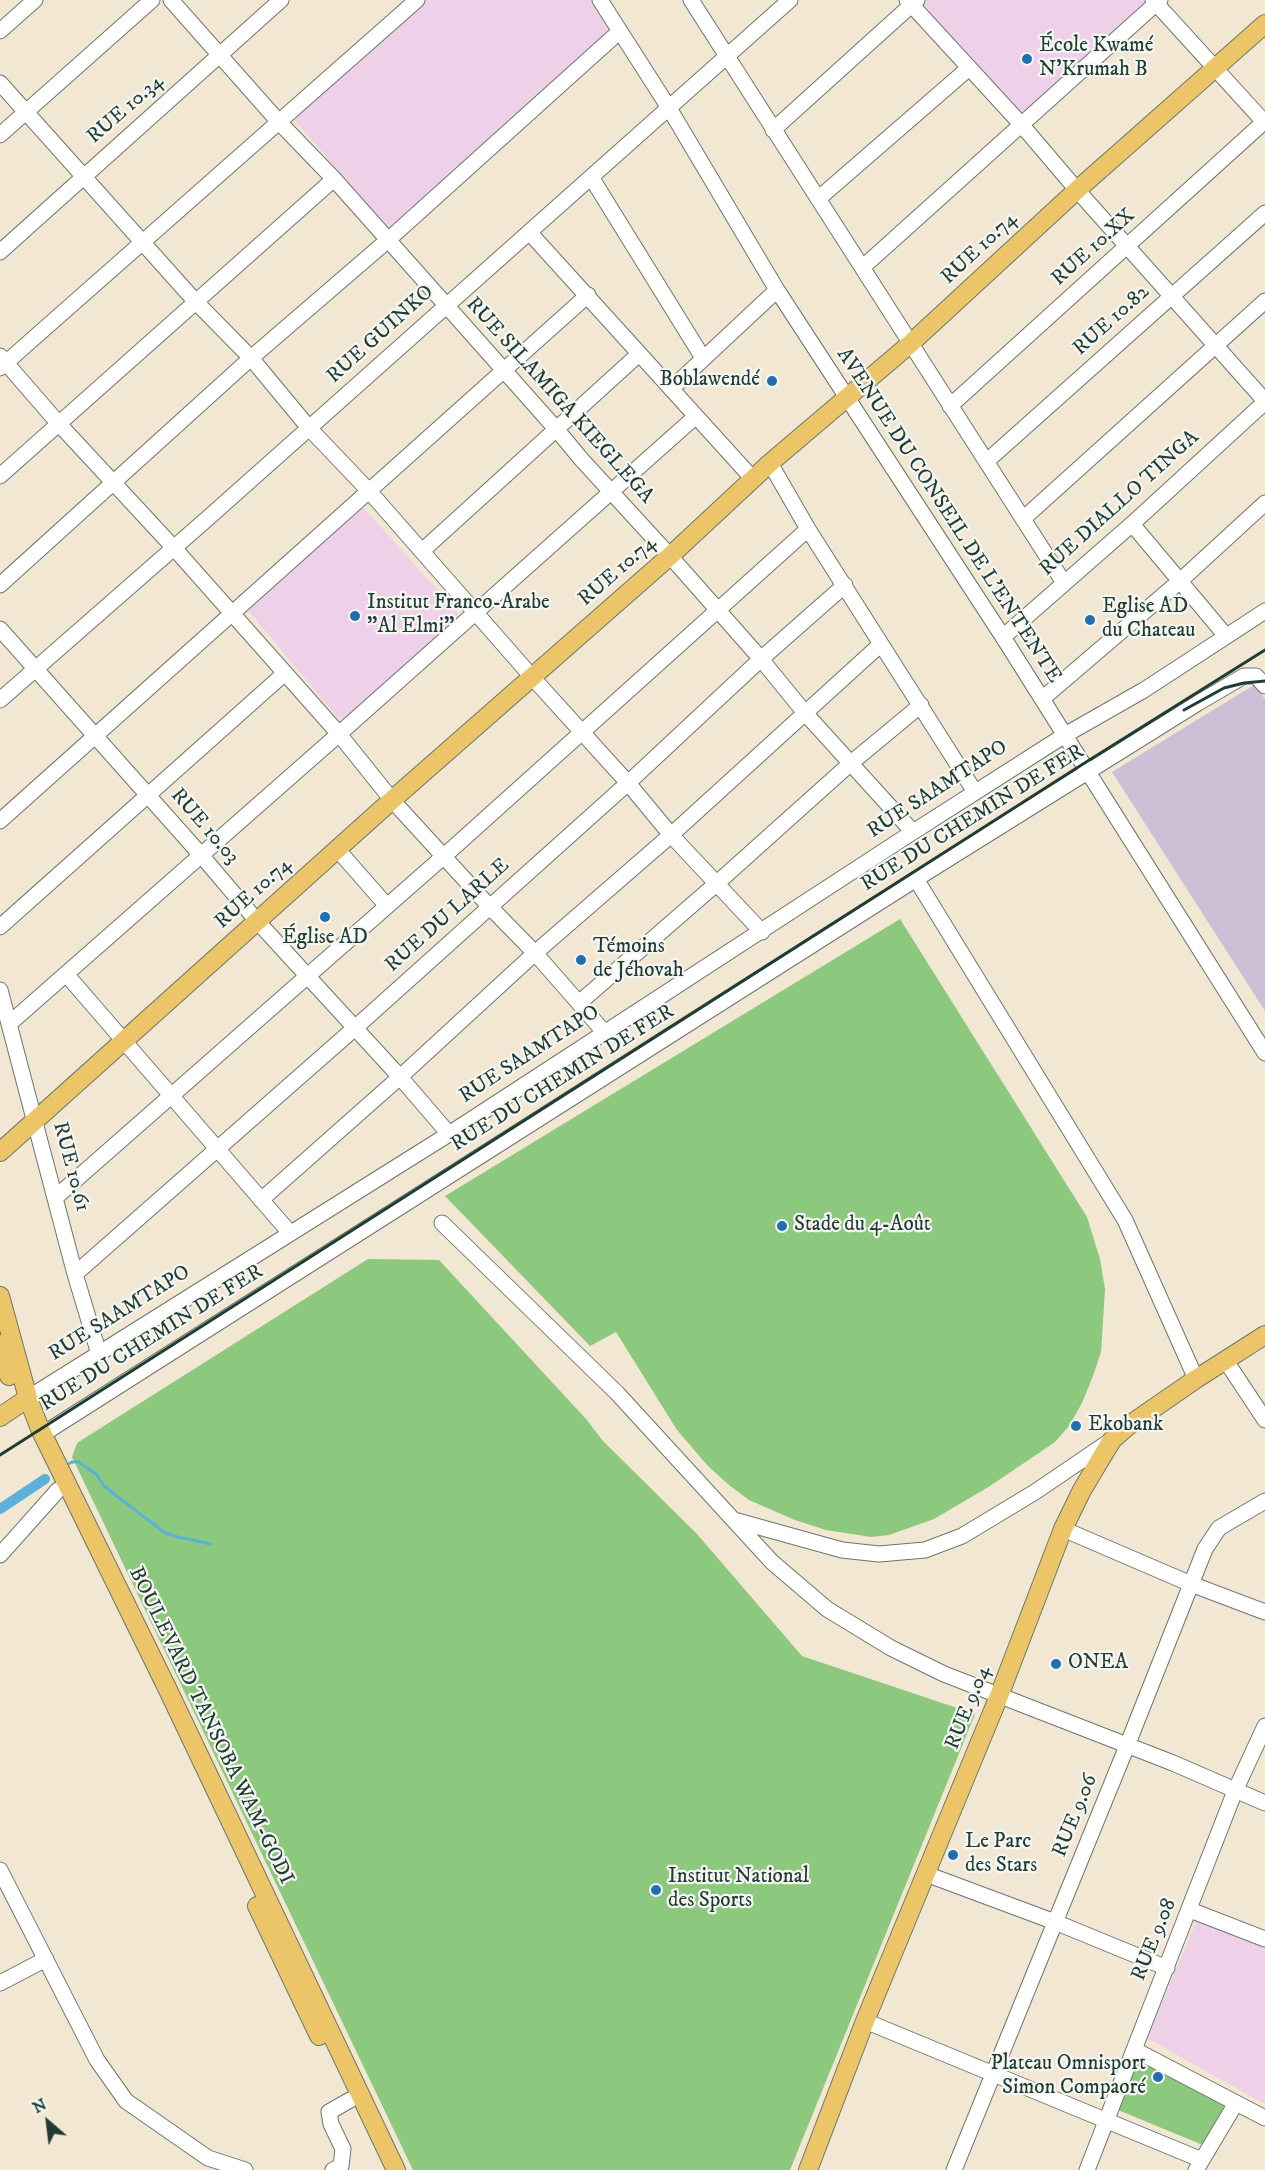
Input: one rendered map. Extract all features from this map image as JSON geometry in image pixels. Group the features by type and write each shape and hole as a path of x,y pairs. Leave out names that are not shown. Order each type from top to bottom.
{"main road":[{"name":"RUE 10.74","path":"0,1152 392,800 670,556 771,463 910,344 1077,190 1265,24"},
{"name":"BOULEVARD TANSOBA WAM-GODI","path":"0,1296 30,1435 383,2170"},
{"name":"RUE 9.04","path":"808,2170 865,2021 999,1696 1063,1529 1090,1475 1112,1440 1128,1426 1265,1335"},
{"name":"BOULEVARD TANSOBA WAM-GODI","path":"0,1344 23,1401 43,1434 170,1692 396,2170"},
{"name":"RUE SAAMTAPO","path":"0,1417 23,1401"}],"street":[{"path":"0,31 35,0"},
{"path":"0,135 152,0"},
{"name":"RUE SILAMIGA KIEGLEGA","path":"171,0 279,121 334,178 582,460 718,610 805,713 913,832"},
{"name":"RUE 10.34","path":"0,252 82,176 281,0"},
{"path":"417,0 2,362 174,548 339,734 392,800 535,953 605,1033"},
{"name":"AVENUE DU CONSEIL DE L'ENTENTE","path":"600,0 669,108 777,290 1003,637 1265,1053"},
{"path":"691,0 1064,583"},
{"name":"RUE GUINKO","path":"0,700 790,0"},
{"path":"863,267 1156,1 1214,69 1265,122"},
{"path":"773,130 912,2 1265,401"},
{"path":"0,585 251,358 388,240 620,31"},
{"path":"818,199 969,68"},
{"path":"0,83 195,301 251,358 309,428 369,491 580,732 628,783 671,835 762,932"},
{"name":"RUE 10.XX","path":"950,406 1265,122"},
{"path":"591,177 703,358"},
{"path":"0,476 334,178"},
{"name":"RUE 10.82","path":"987,461 1265,213"},
{"path":"529,232 753,479"},
{"path":"671,389 777,290"},
{"path":"0,821 588,295"},
{"path":"1024,518 1265,301"},
{"path":"422,551 639,354"},
{"name":"RUE DIALLO TINGA","path":"1003,637 1132,524 1265,401"},
{"path":"9,1023 339,734 695,417"},
{"path":"771,463 808,529 975,792"},
{"path":"1042,699 1180,581 1265,502"},
{"path":"1132,524 1226,636"},
{"path":"56,1197 443,857 808,529"},
{"name":"RUE DU LARLE","path":"75,1274 356,1027 845,585"},
{"name":"RUE SAAMTAPO","path":"23,1401 449,1134 975,792 1065,735 1144,690 1265,611"},
{"name":"RUE 10.03","path":"0,629 257,921 356,1027 449,1134"},
{"path":"261,1200 535,953 671,835 881,644"},
{"path":"0,927 285,673"},
{"name":"RUE DU CHEMIN DE FER","path":"43,1434 916,879 1238,679 1252,675 1263,683"},
{"path":"579,1003 717,884 851,763 921,705"},
{"path":"337,849 387,906"},
{"path":"916,879 1125,1220 1196,1379"},
{"path":"66,974 290,1233"},
{"name":"RUE 10.61","path":"0,990 75,1274 99,1354"},
{"path":"442,1223 617,1393 772,1562 826,1609 891,1648 944,1674 1188,1769 1265,1803"},
{"path":"1226,1361 1265,1420"},
{"path":"734,1520 842,1550 879,1554 925,1550 962,1536 1035,1492 1112,1440"},
{"path":"0,1555 58,1490"},
{"name":"RUE 9.06","path":"954,2170 1205,1549 1219,1528 1265,1501"},
{"path":"1063,1529 1191,1584 1265,1612"},
{"name":"RUE 9.08","path":"1087,2170 1235,1791 1265,1726"},
{"path":"0,1870 97,2060 126,2101 208,2158 245,2170"},
{"path":"926,1874 1055,1922 1167,1968"},
{"path":"1190,1911 1265,1939"},
{"path":"0,1983 46,1959"},
{"path":"865,2021 1053,2097 1199,2165 1236,2103"},
{"path":"1135,2050 1265,2118"},
{"path":"333,2170 341,2166 343,2149 331,2124 329,2112 350,2100"}],"shaded area":[{"path":"421,0 598,0 615,27 390,230 291,116"},
{"name":"École Kwamé N'Krumah B","path":"924,0 1147,1 1021,116 921,3"},
{"name":"Institut Franco-Arabe \"Al Elmi\"","path":"363,507 457,612 458,620 346,719 338,718 247,609"},
{"path":"1254,685 1265,699 1265,1011 1112,772"},
{"path":"1197,1920 1265,1948 1265,2104 1147,2038"}],"green space":[{"name":"Stade du 4-Août","path":"900,919 1087,1217 1100,1259 1105,1289 1101,1352 1082,1403 1069,1426 1055,1442 990,1486 934,1519 889,1535 871,1537 826,1530 795,1520 749,1500 729,1485 708,1466 677,1430 616,1332 590,1346 445,1196"},
{"path":"368,1259 439,1260 587,1420 602,1440 697,1534 802,1656 975,1714 790,2170 413,2170 72,1457 77,1443"},
{"name":"Plateau Omnisport Simon Compaoré","path":"1142,2052 1227,2101 1203,2145 1118,2110"}],"waterway":[{"path":"66,1465 79,1462 97,1475 104,1486 165,1533 211,1544"},
{"path":"0,1509 45,1479"}],"railway":[{"path":"0,1455 1265,650"},
{"path":"1184,710 1224,688 1265,681"}],"place":[{"name":"École Kwamé N'Krumah B","path":"1027,59"},
{"name":"Boblawendé","path":"772,381"},
{"name":"Institut Franco-Arabe \"Al Elmi\"","path":"355,616"},
{"name":"Eglise AD du Chateau","path":"1090,620"},
{"name":"Église AD","path":"325,917"},
{"name":"Témoins de Jéhovah","path":"581,960"},
{"name":"Stade du 4-Août","path":"782,1226"},
{"name":"Ekobank","path":"1076,1426"},
{"name":"ONEA","path":"1056,1664"},
{"name":"Le Parc des Stars","path":"953,1855"},
{"name":"Institut National des Sports","path":"656,1890"},
{"name":"Plateau Omnisport Simon Compaoré","path":"1158,2077"}]}
